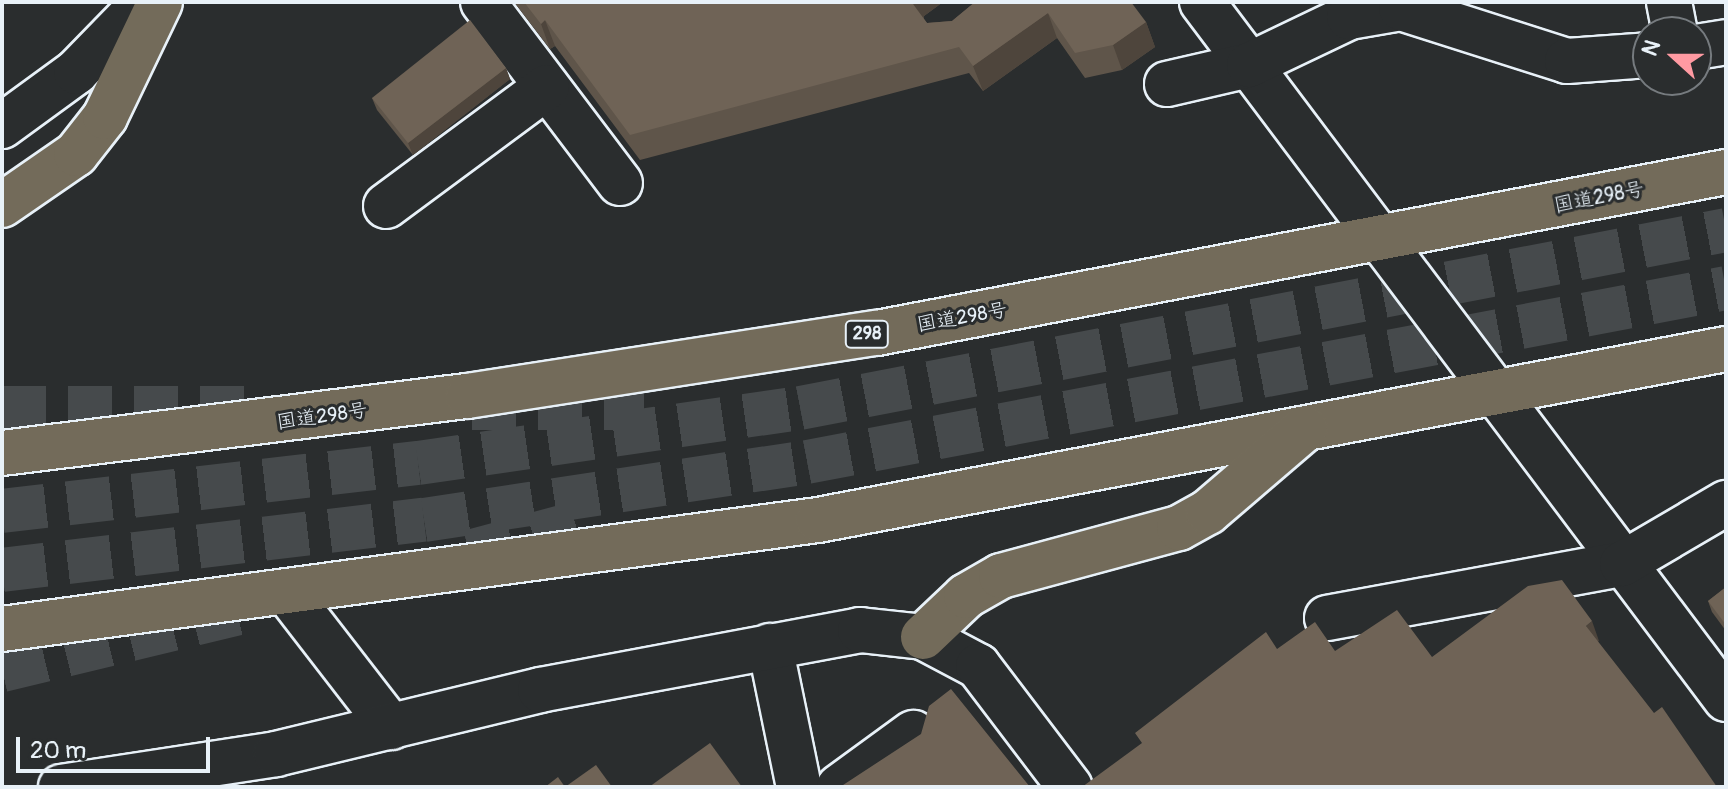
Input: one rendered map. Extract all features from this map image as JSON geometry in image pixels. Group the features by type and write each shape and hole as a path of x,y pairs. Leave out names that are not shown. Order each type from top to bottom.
{"highway":[{"path":"2,205 76,154 95,129 160,2"},
{"name":"国道298号","path":"2,453 500,391 877,333 1380,241 1726,172"},
{"path":"2,629 289,595 818,520 1726,349"},
{"path":"923,637 966,596 1001,576 1179,528 1208,512 1305,429"}],"street":[{"path":"2,126 76,72 144,2"},
{"path":"483,2 620,183"},
{"path":"1202,2 1726,699"},
{"path":"1167,84 1249,65 1372,6 1429,13 1567,61 1632,56"},
{"path":"386,206 547,87"},
{"path":"1327,618 1622,564 1726,503"},
{"path":"289,595 391,727"},
{"path":"61,787 205,767 770,646 860,630 923,637 978,666 1070,787"},
{"path":"770,646 799,787"},
{"path":"839,787 913,733"}],"building":[{"path":"524,2 913,2 927,23 952,21 975,2 1131,2 1146,22 1113,45 1075,53 1048,13 973,66 959,47 630,135 545,20 541,24"},
{"path":"470,20 506,68 408,143 372,98"},
{"path":"1562,580 1592,621 1586,626 1654,713 1662,707 1717,787 1082,787 1142,743 1135,733 1266,632 1277,649 1315,622 1335,651 1397,610 1432,657 1528,586"},
{"path":"1726,587 1726,625 1708,601"},
{"path":"951,689 1030,787 840,787 921,734 929,706"},
{"path":"710,743 742,787 649,787"},
{"path":"596,765 612,787 565,787"},
{"path":"558,777 565,787 545,787"}],"tunnel":[{"path":"2,511 418,463 800,408 1726,230"},
{"path":"2,570 424,520 807,462 1726,288"},
{"path":"2,408 244,408"},
{"path":"472,408 644,408"},
{"path":"469,552 596,518"},
{"path":"2,670 248,611"}]}
